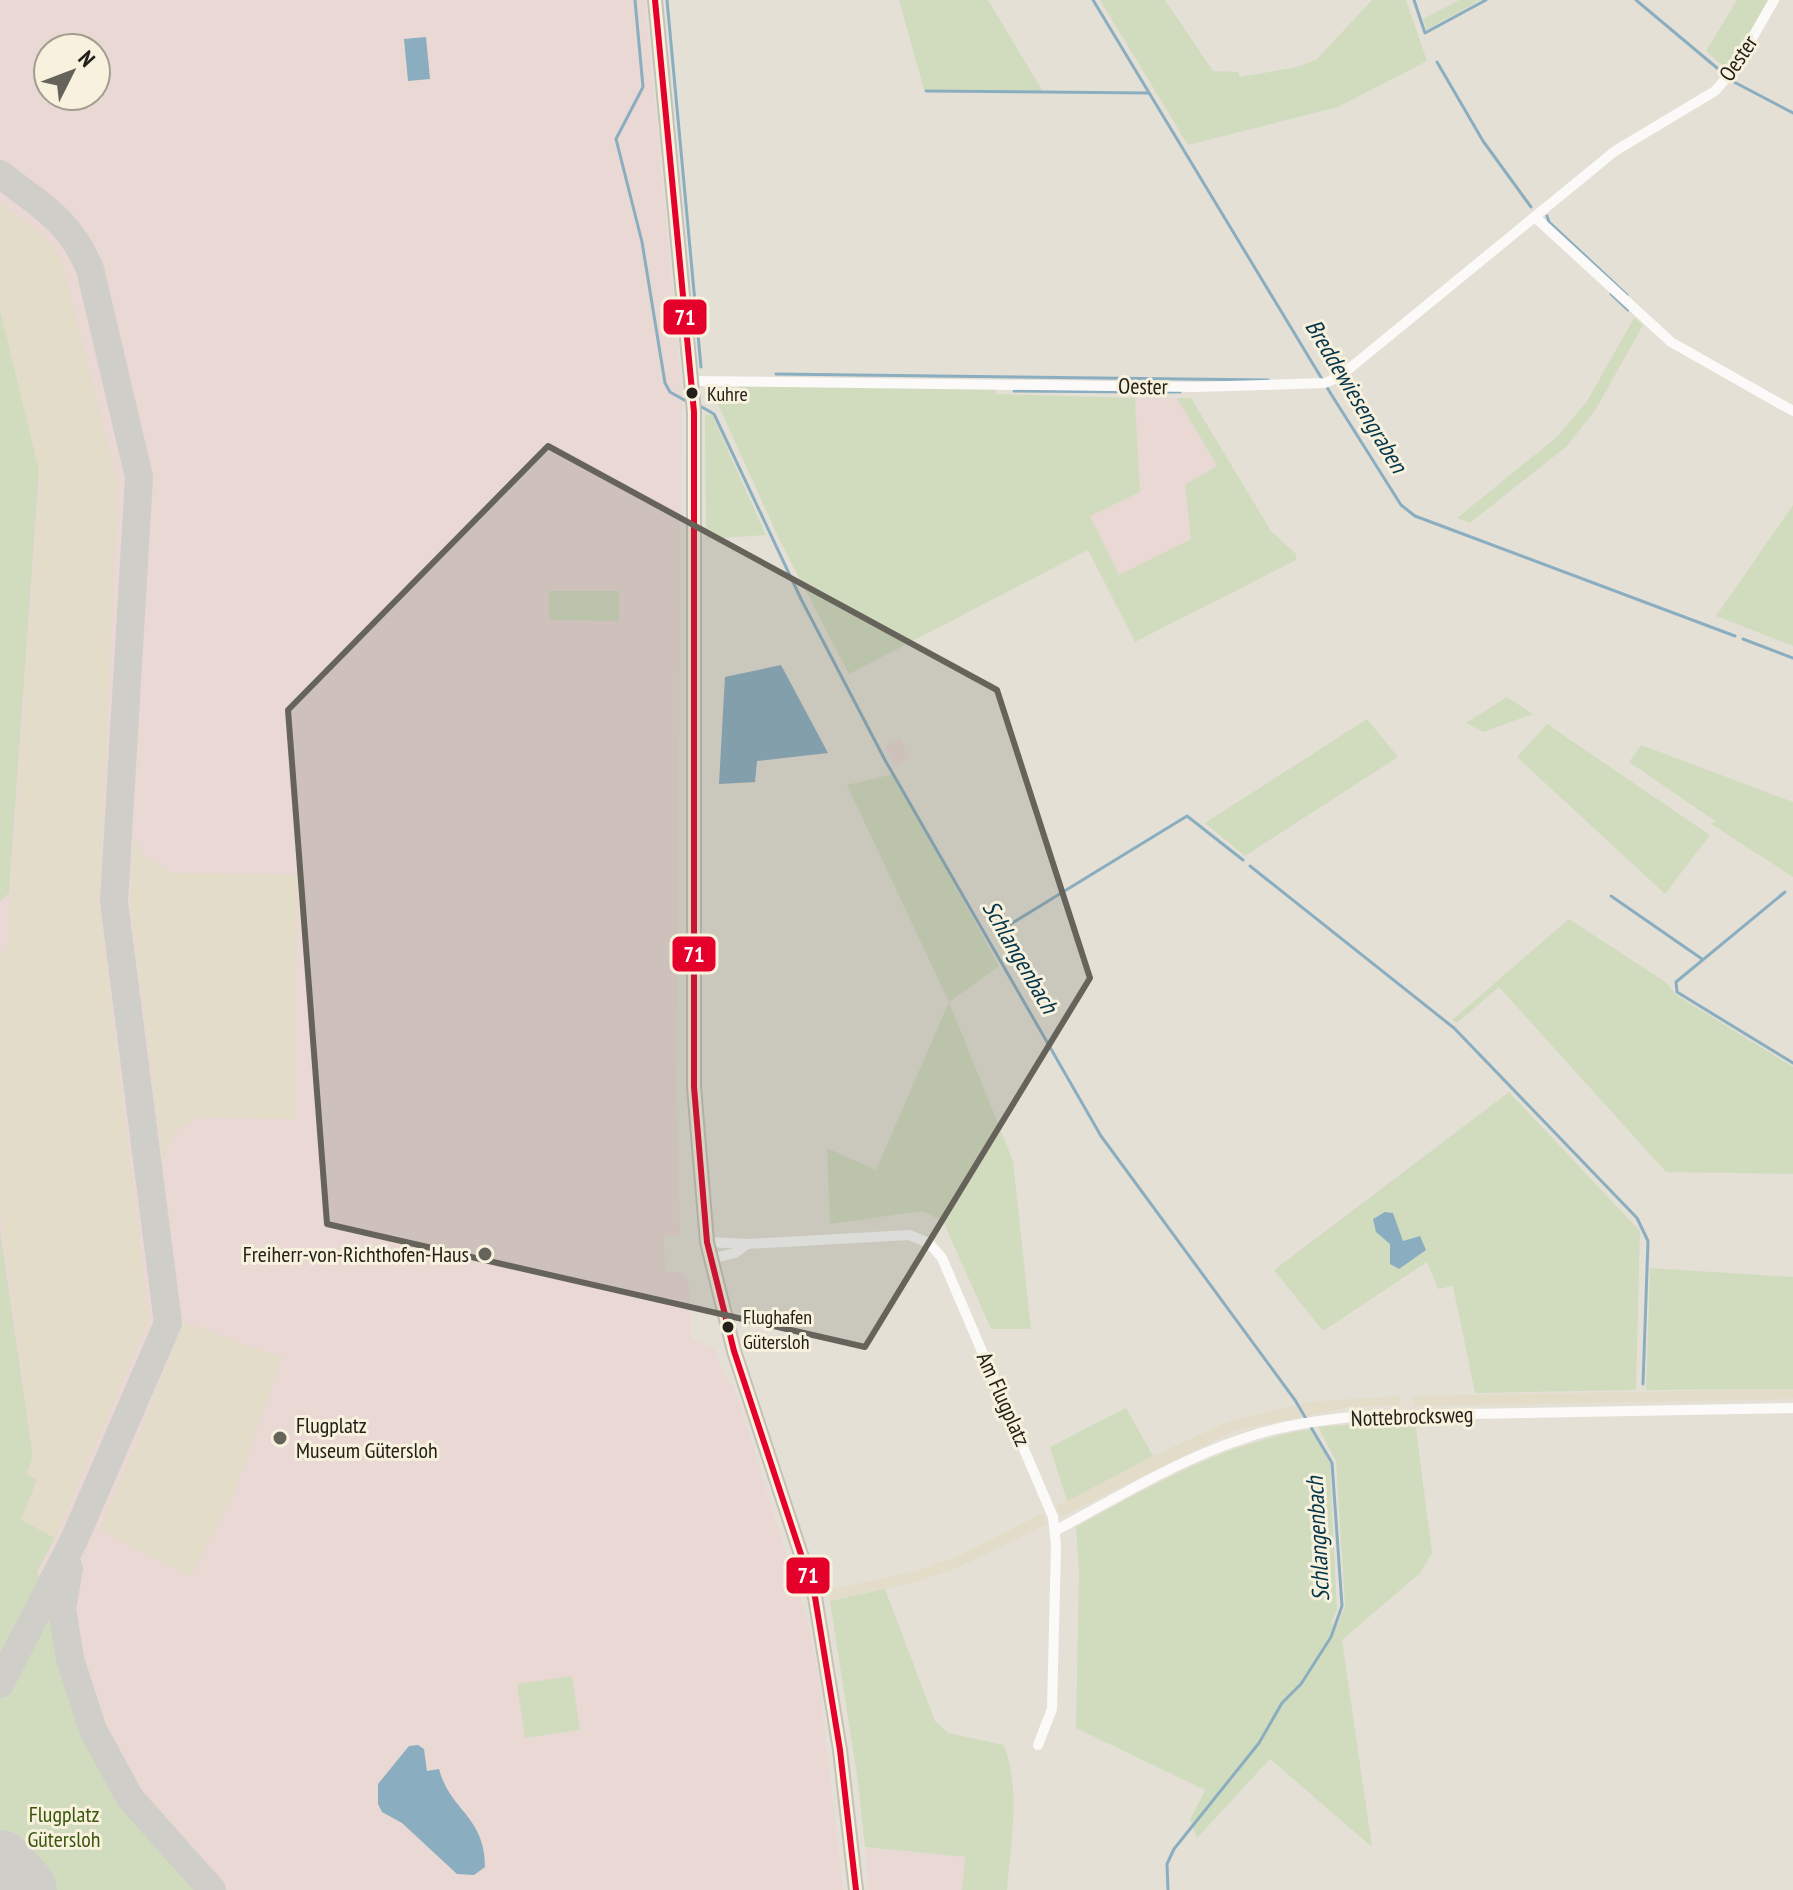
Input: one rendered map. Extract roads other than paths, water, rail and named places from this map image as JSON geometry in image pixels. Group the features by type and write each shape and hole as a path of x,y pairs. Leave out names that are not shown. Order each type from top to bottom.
{"main road":[{"path":"655,0 694,412 694,1087 708,1251 734,1351 815,1597 836,1722 856,1890"}],"street":[{"name":"Oester","path":"692,388 1306,386 1339,377 1615,151 1715,91 1735,68 1774,0"},
{"path":"1536,218 1671,342 1793,411"},
{"name":"Am Flugplatz","path":"708,1251 747,1244 890,1234 909,1235 929,1243 942,1258 1047,1498 1055,1531 1052,1709 1038,1745"},
{"name":"Am Flugplatz","path":"708,1251 735,1253 747,1244"},
{"name":"Nottebrocksweg","path":"1055,1531 1210,1451 1243,1438 1319,1420 1408,1415 1793,1408"}],"water":[{"path":"426,37 430,79 408,81 404,39"},
{"path":"781,665 828,753 757,761 755,782 719,784 725,677"},
{"path":"1385,1212 1393,1213 1403,1241 1420,1236 1426,1250 1399,1269 1390,1264 1390,1244 1376,1232 1373,1219"},
{"path":"418,1745 424,1749 427,1771 439,1769 451,1795 479,1836 485,1867 474,1875 457,1874 402,1823 382,1812 378,1804 378,1784 409,1746"}],"waterway":[{"name":"Schlangenbach","path":"635,0 643,87 616,139 642,242 665,383 670,392 686,401"},
{"path":"667,0 701,367"},
{"name":"Breddewiesengraben","path":"1093,0 1322,379"},
{"path":"1414,0 1425,33 1486,0"},
{"path":"1636,0 1723,73"},
{"path":"1437,62 1483,141 1531,207"},
{"path":"1734,82 1793,113"},
{"path":"926,91 1148,93"},
{"path":"1547,216 1549,222 1627,295"},
{"path":"1611,294 1628,310"},
{"path":"776,374 1268,380"},
{"name":"Breddewiesengraben","path":"1326,386 1401,505 1415,516 1735,636"},
{"path":"1014,391 1143,392"},
{"path":"1155,392 1180,392"},
{"name":"Schlangenbach","path":"700,406 714,414 801,599 885,760 1101,1136 1295,1400 1332,1463 1342,1606 1331,1637 1301,1684 1282,1703 1259,1743 1174,1849 1167,1864 1168,1890"},
{"name":"Breddewiesengraben","path":"1743,639 1793,658"},
{"path":"996,933 1187,816 1243,860"},
{"path":"1250,866 1454,1028 1637,1218 1648,1241 1643,1384"},
{"path":"1785,892 1676,982 1677,992 1793,1063"},
{"path":"1611,896 1702,959"}],"place":[{"name":"Kuhre","path":"692,393"},
{"name":"Freiherr-von-Richthofen-Haus","path":"485,1254"},
{"name":"Flughafen Gütersloh","path":"728,1327"},
{"name":"Flugplatz Museum Gütersloh","path":"280,1438"}],"park label":[{"name":"Flugplatz Gütersloh","path":"64,1826"}]}
